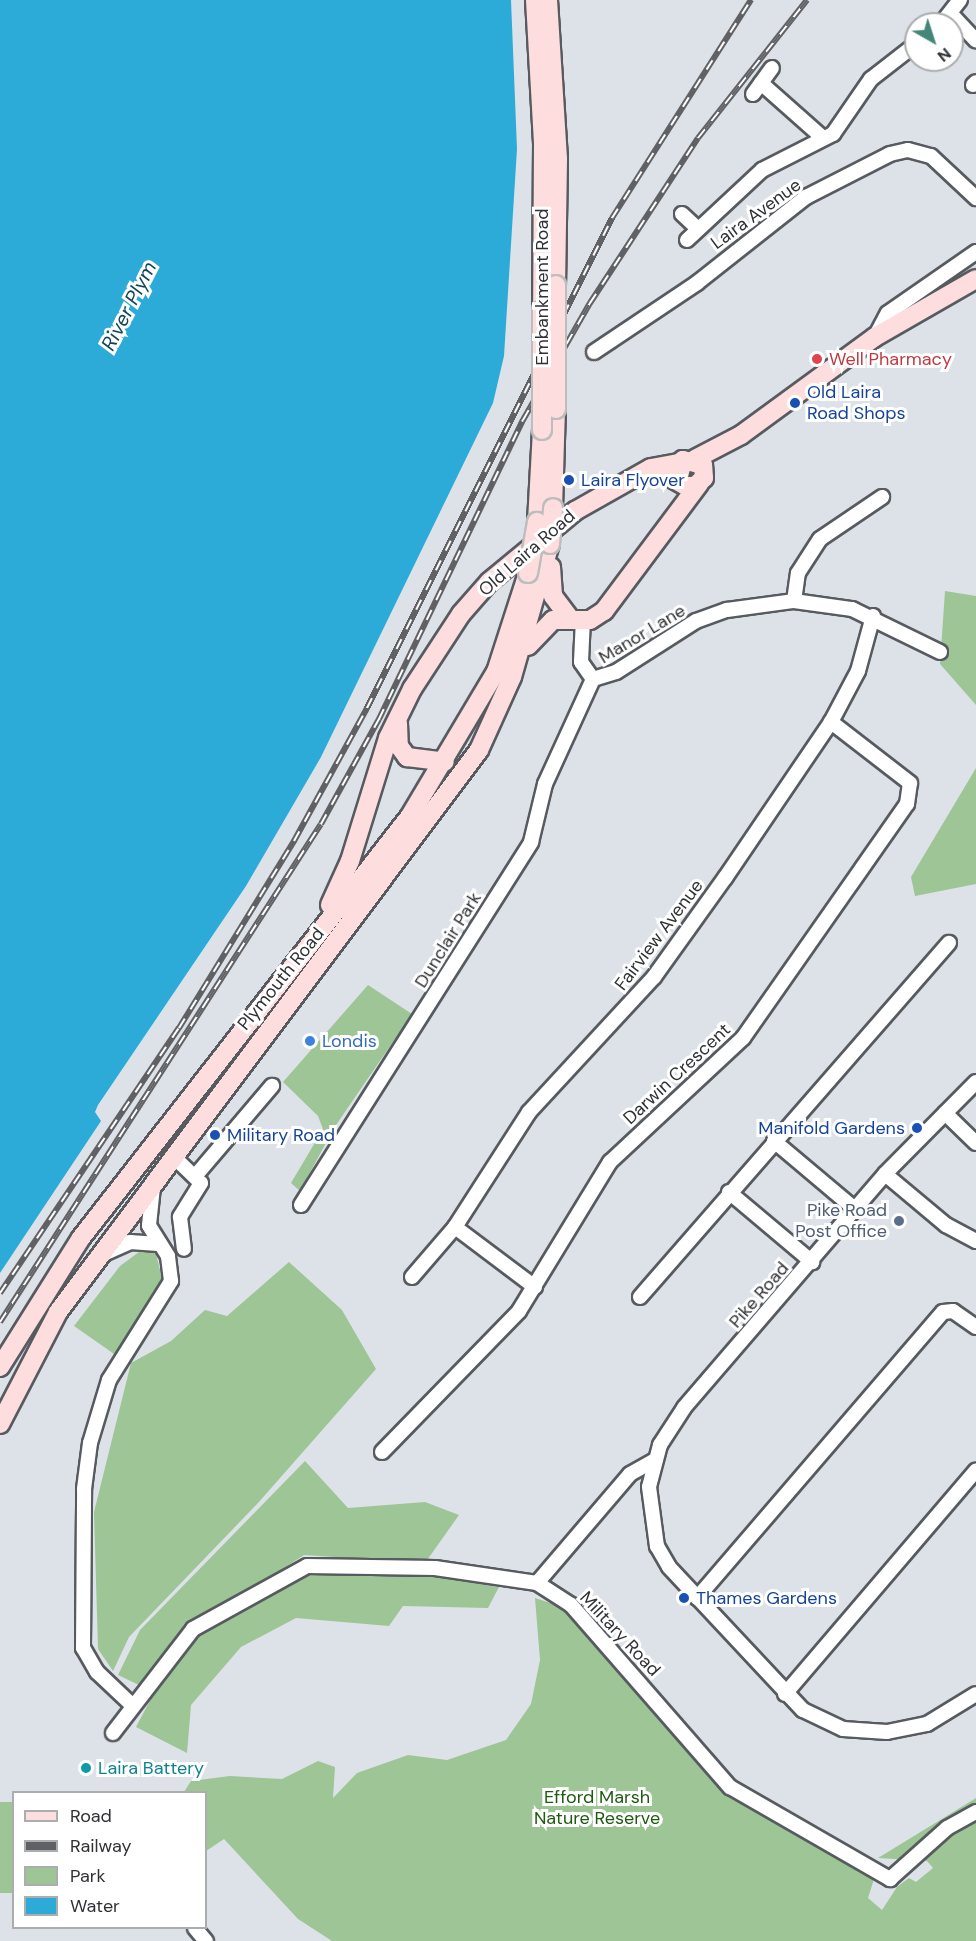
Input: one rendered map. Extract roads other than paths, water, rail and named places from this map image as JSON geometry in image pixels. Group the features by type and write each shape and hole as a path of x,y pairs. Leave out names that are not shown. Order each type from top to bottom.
{"main road":[{"name":"Embankment Road","path":"528,573 537,522 542,430 543,144 535,0"},
{"name":"Embankment Road","path":"548,0 558,159 556,409 550,546"},
{"name":"Old Laira Road","path":"512,677 539,629 608,607 664,526 690,474 875,337 976,279"},
{"name":"Old Laira Road","path":"252,1014 336,897 399,715 438,646 489,582 575,511 638,474 690,474"},
{"path":"550,546 553,596 576,618"},
{"name":"Plymouth Road","path":"0,1424 58,1312 449,795 479,750 512,677 550,546"},
{"name":"Plymouth Road","path":"0,1368 81,1238 252,1014 410,816 446,762 496,672 528,573"},
{"path":"399,715 397,735 407,757 446,762"}],"street":[{"path":"964,32 976,41"},
{"path":"687,240 755,175 833,134 871,79 904,53"},
{"path":"772,68 757,88 823,138"},
{"name":"Laira Avenue","path":"594,352 697,283 806,197 890,154 908,150 931,156 976,198"},
{"path":"682,214 698,229"},
{"name":"Old Laira Road","path":"875,337 888,313 976,252"},
{"path":"794,601 798,573 820,539 882,497"},
{"name":"Manor Lane","path":"576,618 581,662 593,679 616,672 696,621 727,610 794,601 873,616 940,652"},
{"name":"Fairview Avenue","path":"412,1277 455,1227 529,1112 654,977 831,722 858,671 873,616"},
{"name":"Dunclair Park","path":"301,1205 531,842 545,784 593,679"},
{"name":"Darwin Crescent","path":"382,1452 493,1342 535,1287 610,1162 743,1038 907,804 910,783 831,722"},
{"path":"640,1297 729,1192 949,943"},
{"name":"Pike Road","path":"698,1598 669,1567 650,1518 654,1460 684,1408 812,1262 885,1174 976,1082"},
{"path":"197,1174 272,1086"},
{"path":"945,1113 976,1143"},
{"path":"774,1141 856,1210"},
{"path":"175,1158 197,1174 201,1183 180,1217 184,1249"},
{"path":"885,1174 946,1225 976,1241"},
{"path":"133,1706 97,1672 83,1648 84,1489 90,1443 109,1380 171,1281 168,1256 158,1244 149,1225 153,1189"},
{"path":"729,1192 812,1262"},
{"path":"455,1227 535,1287"},
{"path":"98,1257 130,1242 158,1244"},
{"path":"976,1327 952,1311 943,1312 698,1598 785,1694 820,1720 863,1732 927,1724 976,1694"},
{"name":"Pike Road","path":"537,1584 630,1474 654,1460"},
{"path":"785,1694 976,1470"},
{"name":"Military Road","path":"113,1733 193,1629 307,1566 435,1568 537,1584 571,1605 730,1787 890,1879 946,1828 976,1812"},
{"path":"196,1929 206,1941"}],"water":[{"name":"River Plym","path":"0,0 511,0 517,149 504,356 493,403 321,757 246,886 98,1105 95,1112 101,1121 0,1273"}],"railway":[{"path":"0,1293 179,1028 294,841 367,708 612,218 751,0"},
{"path":"0,1322 321,824 379,719 523,420 590,303 698,138 807,0"}],"place":[{"name":"Well Pharmacy","path":"817,359"},
{"name":"Old Laira Road Shops","path":"795,403"},
{"name":"Laira Flyover","path":"569,480"},
{"name":"Londis","path":"310,1041"},
{"name":"Manifold Gardens","path":"917,1128"},
{"name":"Military Road","path":"215,1135"},
{"name":"Pike Road Post Office","path":"899,1221"},
{"name":"Thames Gardens","path":"684,1598"},
{"name":"Laira Battery","path":"86,1768"}],"park label":[{"name":"Efford Marsh Nature Reserve","path":"597,1808"}]}
